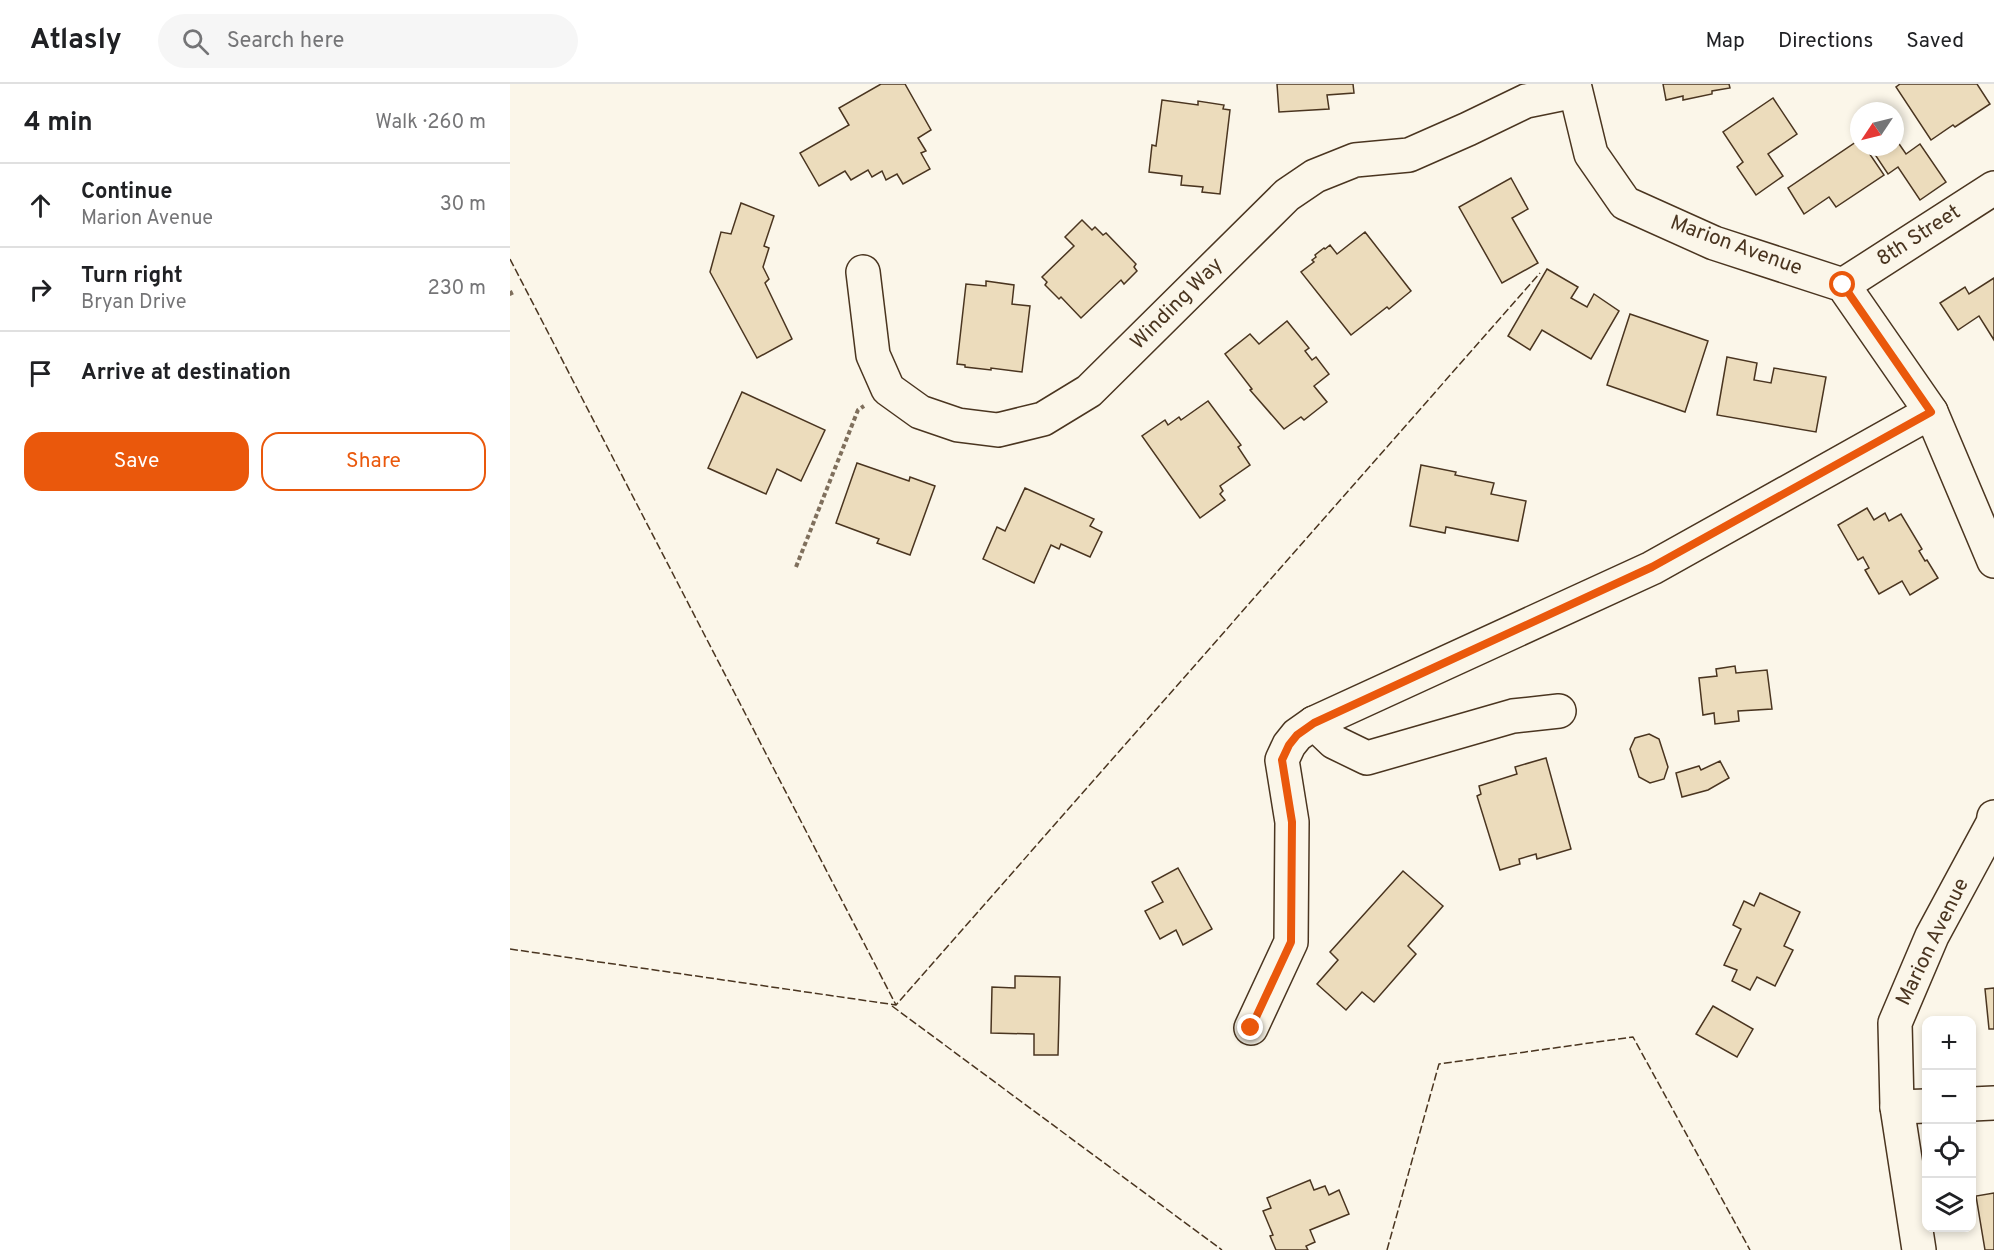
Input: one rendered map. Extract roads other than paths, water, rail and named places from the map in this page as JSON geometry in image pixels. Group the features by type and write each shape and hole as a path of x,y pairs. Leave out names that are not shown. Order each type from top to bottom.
{"street":[{"name":"Marion Avenue","path":"1574,88 1591,154 1625,203 1714,243 1843,285"},
{"name":"Winding Way","path":"863,272 873,355 888,389 920,412 958,425 998,430 1043,419 1089,391 1287,195 1315,176 1355,160 1409,155 1526,101 1574,88"},
{"name":"8th Street","path":"1843,285 1994,188"},
{"path":"1843,285 1931,412 1994,561"},
{"path":"1251,1028 1291,942 1292,822 1282,760 1297,735 1314,723 1652,567 1931,412"},
{"path":"1314,723 1334,742 1367,758 1513,716 1559,711"},
{"name":"Marion Avenue","path":"1920,1250 1912,1106 1895,1023 1932,936 1993,823 1994,817"},
{"path":"1976,1104 1994,1103"}]}
